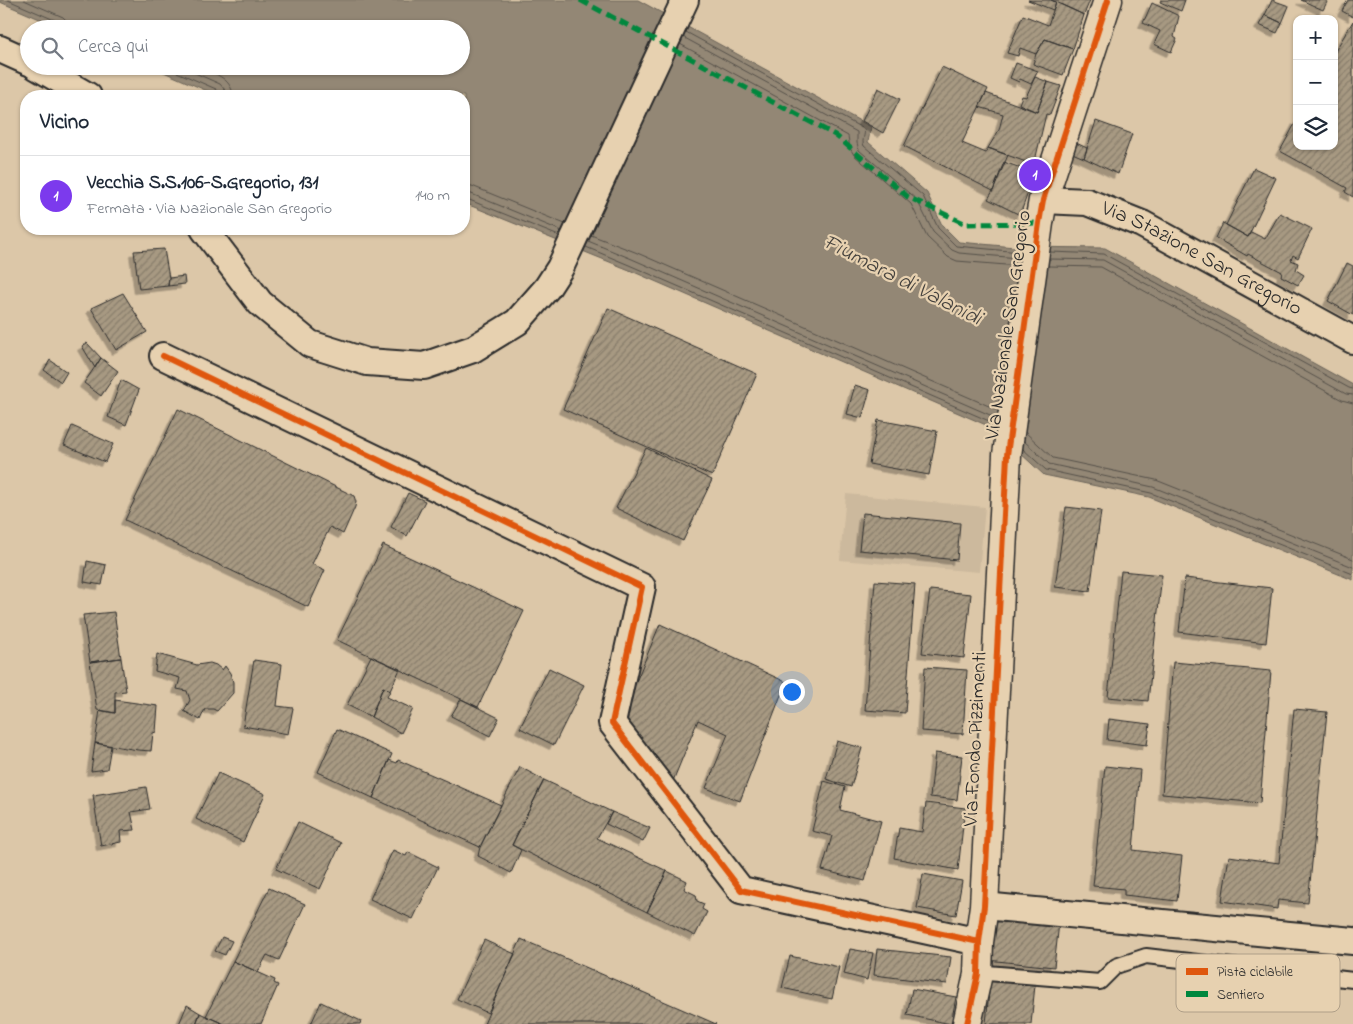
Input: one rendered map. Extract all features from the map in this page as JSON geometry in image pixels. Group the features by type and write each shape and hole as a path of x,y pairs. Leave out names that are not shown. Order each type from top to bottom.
{"street":[{"path":"209,235 260,303 310,344 367,362 424,366 473,349 517,322 547,288 560,268 685,0"},
{"name":"Via Nazionale San Gregorio","path":"1007,455 1043,200 1108,0"},
{"path":"0,50 20,58"},
{"path":"52,75 78,90"},
{"name":"Via Stazione San Gregorio","path":"1043,200 1087,202 1142,224 1353,340"},
{"path":"163,356 642,587 612,723 741,890 978,942"},
{"name":"Via Fondo Pizzimenti","path":"966,1024 978,974 978,942 984,906 1007,455"},
{"path":"984,906 1353,941"}],"lane":[{"path":"978,974 987,973 1100,982 1116,966 1146,956 1176,959"},
{"path":"1340,978 1353,980"}],"shaded area":[{"path":"846,494 985,507 979,572 840,560"}],"water":[{"name":"Fiumara di Valanidi","path":"0,0 638,0 871,127 868,142 927,193 942,225 959,242 1015,247 1105,248 1353,385 1353,580 1149,497 1044,475 993,428 627,269 470,205 470,90 205,90 171,75 470,75 470,20 42,20 0,2"}],"building":[{"path":"1028,0 1051,0 1056,2 1053,10"},
{"path":"1051,0 1090,0 1084,15"},
{"path":"1161,0 1185,0 1181,11 1160,2"},
{"path":"1272,0 1289,6 1282,23 1265,15"},
{"path":"1301,0 1328,0 1323,10"},
{"path":"1348,0 1353,0 1353,17 1342,11"},
{"path":"1056,2 1084,15 1073,49 1045,39 1036,54 1020,48 1018,56 1007,53 1023,15 1048,25"},
{"path":"1152,3 1179,16 1174,37 1177,39 1171,52 1154,44 1160,31 1143,23"},
{"path":"1265,15 1282,23 1277,33 1259,25"},
{"path":"1353,21 1353,197 1345,192 1347,188 1280,151 1293,127 1293,150 1338,150 1338,46"},
{"path":"1045,39 1073,49 1063,75 1033,64 1036,54"},
{"path":"1016,63 1038,71 1031,84 1020,79 1019,82 1010,78"},
{"path":"942,67 988,89 962,143 986,153 988,148 1008,155 993,191 904,146"},
{"path":"1035,77 1048,82 1037,112 1019,104 1022,96 1026,97"},
{"path":"1048,82 1061,86 1050,115 1046,114 1034,165 988,148 999,130 1003,114 979,107 986,93 1037,112"},
{"path":"878,88 900,99 883,133 862,121"},
{"path":"1096,121 1132,134 1118,174 1084,158"},
{"path":"1074,142 1087,148 1084,158 1070,152"},
{"path":"1004,162 1035,173 1020,215 988,199"},
{"path":"1254,168 1276,178 1248,237 1226,225"},
{"path":"1280,213 1312,229 1298,258 1293,255 1291,260 1298,263 1296,270 1304,275 1298,285 1281,276 1282,272 1248,254 1247,256 1216,238 1223,223 1248,237 1251,232 1265,239"},
{"path":"164,249 169,278 168,286 139,289 134,251"},
{"path":"1347,263 1353,266 1353,315 1328,301"},
{"path":"184,276 185,284 168,286 169,278"},
{"path":"123,293 147,332 116,350 91,308"},
{"path":"608,308 757,374 712,476 563,409"},
{"path":"87,343 101,358 95,368 82,346"},
{"path":"101,358 118,371 101,396 84,383"},
{"path":"50,360 67,372 61,382 44,370"},
{"path":"121,380 139,390 126,425 108,417"},
{"path":"855,385 870,390 862,418 847,414"},
{"path":"178,409 354,496 355,507 343,534 330,527 312,564 325,570 308,607 125,520"},
{"path":"878,420 937,431 929,475 869,464"},
{"path":"72,426 113,444 105,462 64,445"},
{"path":"646,448 712,480 683,541 616,508"},
{"path":"408,493 425,501 407,536 391,527"},
{"path":"1066,507 1101,511 1090,591 1055,587"},
{"path":"863,513 960,523 957,560 859,550"},
{"path":"383,545 524,611 478,707 337,640"},
{"path":"87,561 106,565 102,585 84,582"},
{"path":"1121,571 1162,575 1148,701 1108,697"},
{"path":"1185,578 1272,588 1266,643 1179,632"},
{"path":"875,581 915,584 905,713 865,710"},
{"path":"930,590 971,594 964,658 922,653"},
{"path":"114,612 121,658 90,662 83,615"},
{"path":"660,624 786,682 740,801 706,788 728,734 698,720 673,781 621,718"},
{"path":"157,654 197,665 210,663 222,670 225,666 233,682 233,693 217,711 205,709 200,720 184,711 190,700 187,691 177,689 180,678 155,671"},
{"path":"371,656 400,669 390,691 383,687 371,717 347,705"},
{"path":"121,658 126,691 115,692 115,713 97,710 90,662"},
{"path":"254,660 282,664 277,706 293,708 288,734 243,726"},
{"path":"1173,662 1271,671 1260,803 1162,794"},
{"path":"925,667 967,670 963,734 921,731"},
{"path":"549,668 584,685 554,745 520,728"},
{"path":"383,687 390,691 387,697 413,709 401,733 371,717"},
{"path":"461,699 499,718 490,736 451,716"},
{"path":"115,700 158,706 156,732 153,733 151,751 95,743 100,710 115,713"},
{"path":"1294,709 1327,712 1308,903 1278,900 1277,909 1222,901 1229,856 1279,863"},
{"path":"1109,719 1150,724 1147,745 1107,740"},
{"path":"337,729 392,754 373,798 318,772"},
{"path":"837,741 862,748 851,787 826,779"},
{"path":"95,743 111,746 107,769 91,771"},
{"path":"935,753 962,756 957,800 930,797"},
{"path":"389,760 397,763 398,760 501,805 480,847 373,798"},
{"path":"1105,766 1140,770 1133,850 1182,856 1177,901 1124,895 1124,889 1093,886"},
{"path":"520,767 544,780 512,845 521,850 511,873 478,856 480,847"},
{"path":"218,773 265,794 243,842 196,819"},
{"path":"544,780 612,812 597,838 667,871 647,912 512,845"},
{"path":"824,781 845,787 840,810 881,821 865,881 822,870 832,836 812,831"},
{"path":"146,787 150,809 131,812 135,830 120,831 121,842 101,846 93,795"},
{"path":"926,803 965,808 958,870 894,858 899,828 922,832"},
{"path":"612,812 650,828 643,842 606,824"},
{"path":"298,822 341,843 320,889 276,869"},
{"path":"393,850 406,856 408,852 438,867 413,919 370,899"},
{"path":"667,871 687,881 684,889 696,895 697,901 704,904 702,909 707,912 695,936 647,912"},
{"path":"923,874 962,881 956,915 917,908"},
{"path":"269,888 305,904 279,960 267,955 258,972 233,961"},
{"path":"992,916 1059,923 1054,967 987,960"},
{"path":"222,937 232,941 225,955 215,951"},
{"path":"521,939 716,1024 484,1024"},
{"path":"484,940 515,954 488,1013 457,999"},
{"path":"850,949 873,953 867,980 844,974"},
{"path":"877,949 951,957 947,984 874,975"},
{"path":"790,956 839,967 832,999 782,988"},
{"path":"233,961 275,980 274,983 278,985 261,1024 224,1024 206,1016"},
{"path":"990,980 1035,985 1031,1024 986,1024"},
{"path":"912,989 956,997 951,1024 907,1015"},
{"path":"321,1002 361,1021 360,1024 311,1024"},
{"path":"187,1005 200,1013 196,1024 179,1024"},
{"path":"200,1013 206,1016 224,1024 196,1024"}],"marked path":[{"path":"580,0 835,135 908,197 966,224 1039,223"}],"cycle path":[{"path":"967,1024 978,974 979,942 984,906 1007,455 1043,200 1108,0"},
{"path":"163,356 642,587 612,723 741,890 979,942"}],"place":[{"name":"Vecchia S.S.106-S.Gregorio, 131","path":"1035,175"}]}
